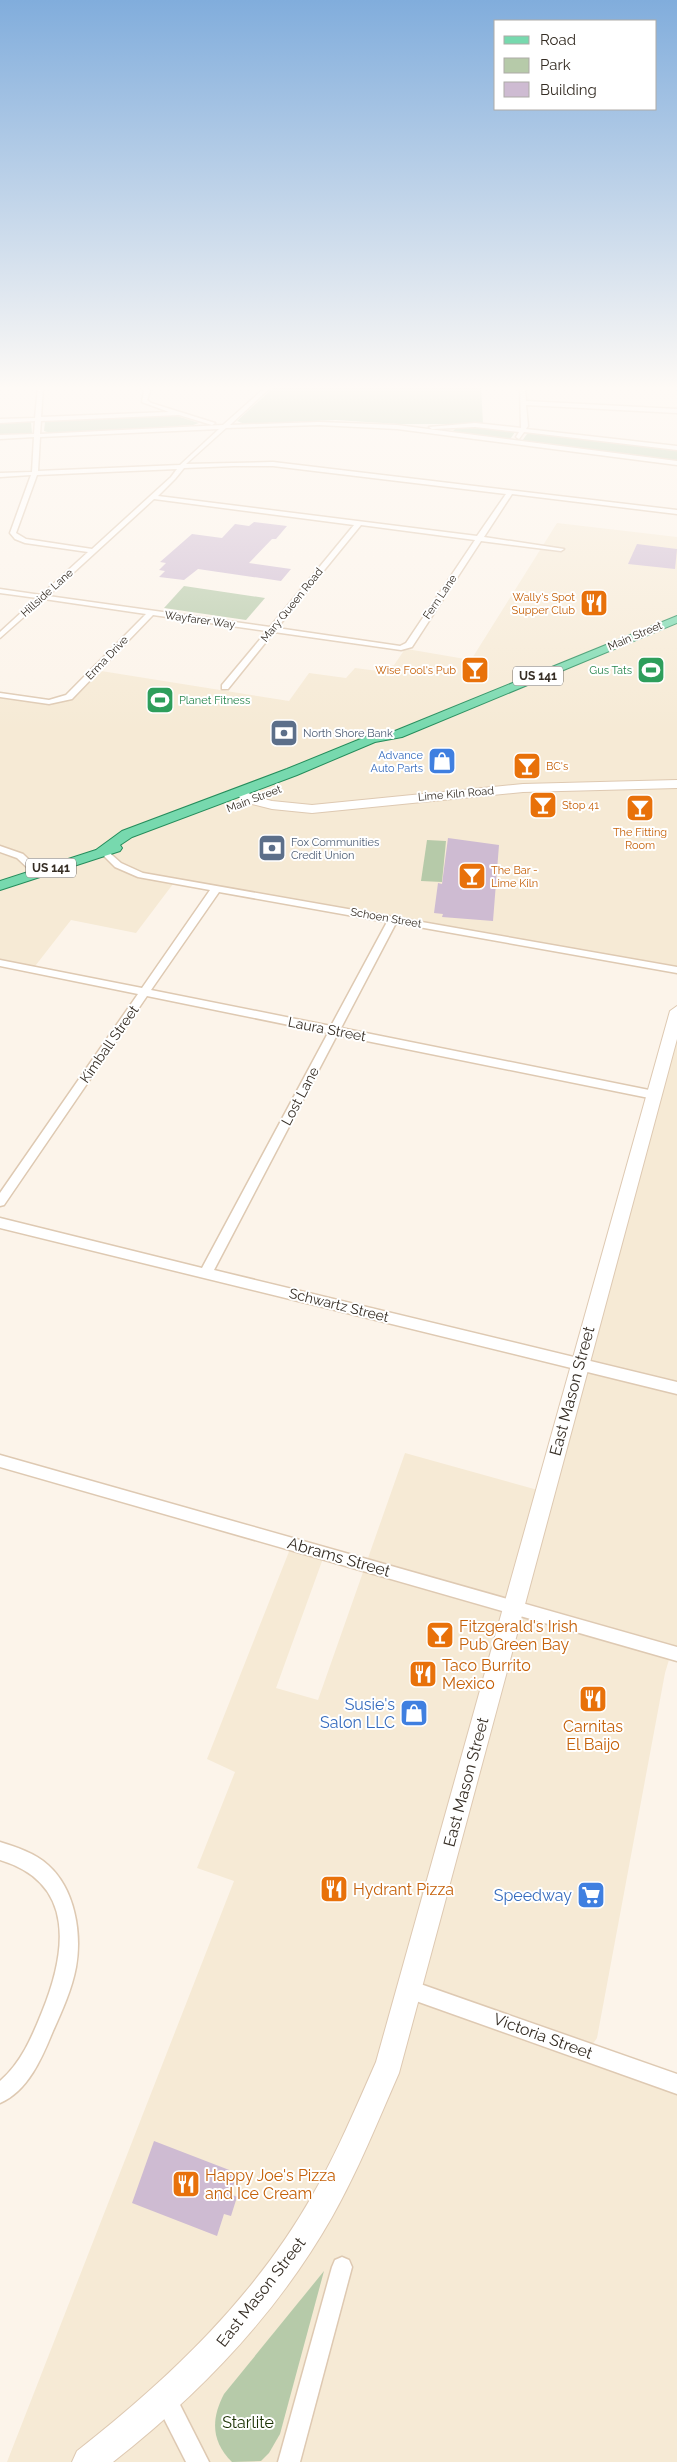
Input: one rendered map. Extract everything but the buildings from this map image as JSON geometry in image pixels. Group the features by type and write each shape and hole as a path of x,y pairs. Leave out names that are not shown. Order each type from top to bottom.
{"main road":[{"name":"Main Street","path":"103,850 127,834 372,739 398,734 677,618"},
{"name":"Main Street","path":"0,886 103,850 137,843 252,800 386,745 398,734"},
{"name":"Lime Kiln Road","path":"239,792 252,800 286,807 312,808 523,788 677,784"},
{"name":"East Mason Street","path":"88,2462 139,2424 200,2367 246,2316 286,2263 322,2208 351,2152 389,2063 677,1011"}],"street":[{"path":"25,502 14,535 25,541 94,550"},
{"name":"Hillside Lane","path":"0,636 148,502"},
{"path":"192,502 561,549"},
{"name":"Fern Lane","path":"401,648 408,645 504,502"},
{"path":"593,502 677,512"},
{"name":"Mary Queen Road","path":"225,687 359,523"},
{"name":"Wayfarer Way","path":"0,591 401,648"},
{"name":"Erma Drive","path":"0,695 44,702 60,701 70,696 151,613"},
{"path":"0,849 20,856 38,873"},
{"name":"Schoen Street","path":"103,850 118,865 134,872 677,970"},
{"name":"Kimball Street","path":"0,1202 218,887"},
{"name":"Lost Lane","path":"206,1273 393,919"},
{"name":"Laura Street","path":"0,963 654,1095"},
{"name":"Schwartz Street","path":"0,1223 677,1388"},
{"name":"Abrams Street","path":"0,1462 677,1654"},
{"path":"0,1851 20,1857 42,1871 55,1886 65,1910 69,1931 68,1959 64,1978 42,2036 19,2074 9,2087 0,2093"},
{"name":"Victoria Street","path":"409,1989 677,2084"},
{"path":"289,2462 342,2267"},
{"path":"165,2399 198,2462"}],"shaded area":[{"path":"557,523 677,537 677,970 176,880 136,933 71,920 32,970 0,963 0,695 44,702 60,701 95,670 289,701 309,673 346,678 355,668 378,671 394,665 403,652 401,648 471,660"},
{"path":"677,1011 677,1654 671,1653 665,1673 597,2038 587,2052 677,2084 677,2462 7,2462 234,1881 197,1868 235,1772 207,1759 292,1544 325,1553 276,1688 318,1700 405,1453 545,1492"}],"green space":[{"path":"184,586 265,598 246,620 164,608"},
{"path":"427,840 446,841 442,882 421,881"},
{"name":"Starlite","path":"324,2271 280,2434 269,2453 261,2461 232,2462 220,2446 215,2430 217,2412 224,2394"}],"place":[{"name":"Wally's Spot Supper Club","path":"594,603"},
{"name":"Wise Fool's Pub","path":"475,670"},
{"name":"Gus Tats","path":"651,670"},
{"name":"Planet Fitness","path":"160,700"},
{"name":"North Shore Bank","path":"284,733"},
{"name":"Advance Auto Parts","path":"442,761"},
{"name":"BC's","path":"527,766"},
{"name":"Stop 41","path":"543,805"},
{"name":"The Fitting Room","path":"640,808"},
{"name":"Fox Communities Credit Union","path":"272,848"},
{"name":"The Bar - Lime Kiln","path":"472,876"},
{"name":"Fitzgerald's Irish Pub Green Bay","path":"440,1635"},
{"name":"Taco Burrito Mexico","path":"423,1674"},
{"name":"Carnitas El Baijo","path":"593,1699"},
{"name":"Susie's Salon LLC","path":"414,1713"},
{"name":"Hydrant Pizza","path":"334,1889"},
{"name":"Speedway","path":"591,1895"},
{"name":"Happy Joe's Pizza and Ice Cream","path":"186,2184"}]}
